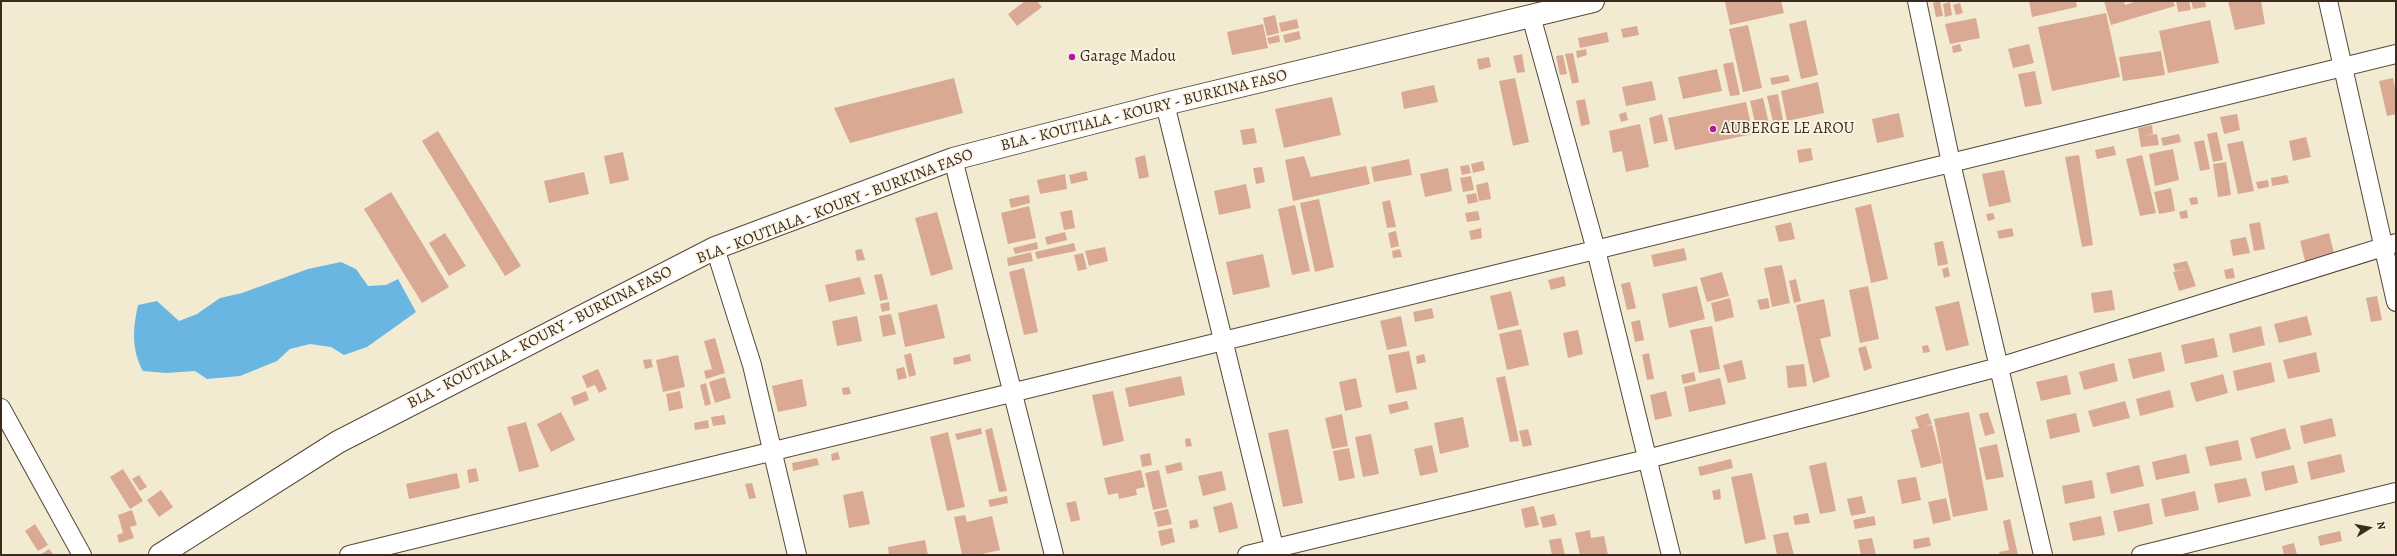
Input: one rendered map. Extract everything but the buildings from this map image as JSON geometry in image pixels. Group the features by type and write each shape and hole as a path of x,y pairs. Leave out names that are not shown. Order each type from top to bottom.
{"main road":[{"name":"BLA - KOUTIALA - KOURY - BURKINA FASO","path":"160,555 338,442 715,248 953,159 1165,104 1593,1"}],"street":[{"path":"1917,1 1951,163 2043,555"},
{"path":"2328,1 2343,67 2389,244 2396,302"},
{"path":"1531,16 1596,250 1671,555"},
{"path":"350,555 2396,54"},
{"path":"1165,104 1276,552"},
{"path":"953,159 1054,555"},
{"path":"1247,555 1276,552 1647,459 1999,366 2389,244"},
{"path":"715,248 752,365 797,555"},
{"path":"1,408 82,555"},
{"path":"2141,555 2396,492"}],"water":[{"path":"341,262 356,269 368,286 386,285 398,279 416,312 367,347 344,355 331,347 310,344 290,349 277,361 240,376 207,379 195,371 166,373 143,371 136,355 134,338 138,305 157,301 179,321 197,314 220,298 242,293 308,269"}],"place":[{"name":"Garage Madou","path":"1072,57"},
{"name":"AUBERGE LE AROU","path":"1713,129"}]}
